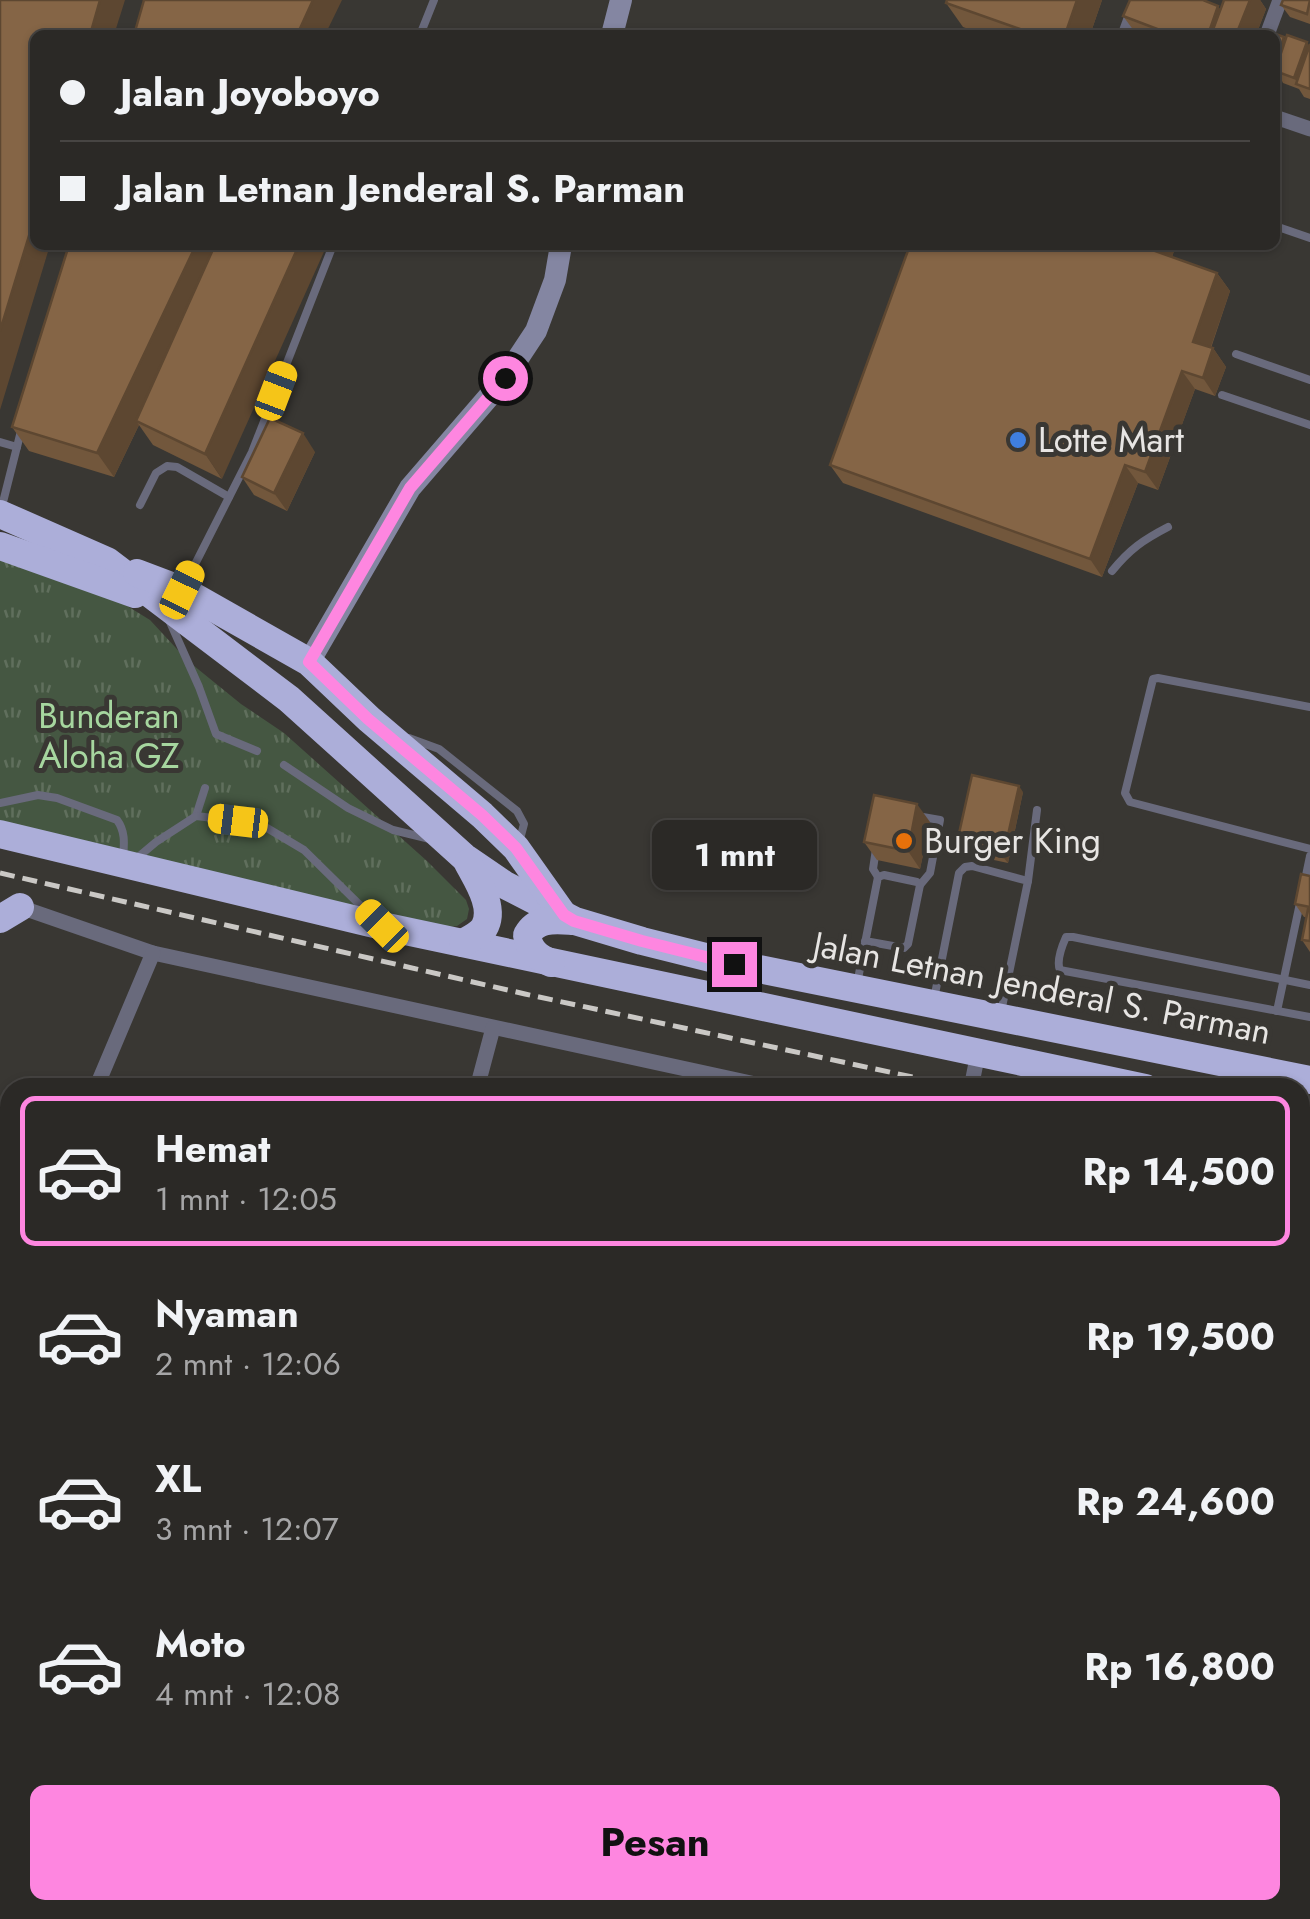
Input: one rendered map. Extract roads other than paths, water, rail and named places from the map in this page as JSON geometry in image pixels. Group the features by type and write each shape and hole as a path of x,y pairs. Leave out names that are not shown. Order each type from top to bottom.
{"highway":[{"name":"Jalan Letnan Jenderal S. Parman","path":"2,507 172,597 457,851 522,895 569,918 734,964 1300,1078"},
{"path":"0,546 172,597 309,662 516,848 569,918 537,924 527,935 536,955 558,965"},
{"path":"0,834 382,926 1097,1078"},
{"path":"457,851 482,890 488,912 482,931 463,944"}],"street":[{"path":"613,30 621,0"},
{"path":"1126,30 1138,0"},
{"path":"1268,30 1280,0"},
{"path":"1280,118 1310,129"},
{"path":"309,662 410,488 505,378 536,331 555,280 560,250"},
{"path":"10,913 153,954 726,1078"},
{"path":"100,1078 153,954"},
{"path":"480,1078 493,1028"},
{"path":"973,1078 978,1053"}],"lane":[{"path":"422,30 434,0"},
{"path":"1281,228 1310,238"},
{"path":"213,746 216,734 172,597 252,452 331,250"},
{"path":"1236,354 1310,380"},
{"path":"1222,395 1310,425"},
{"path":"2,507 22,428"},
{"path":"0,442 17,447"},
{"path":"140,505 156,473 167,466 177,467 229,497"},
{"path":"1112,572 1129,551 1168,527"},
{"path":"1278,1012 1310,852 1130,802 1126,793 1153,679 1310,707"},
{"path":"216,734 257,751"},
{"path":"284,765 348,808 393,830 457,851"},
{"path":"126,864 196,816 205,788"},
{"path":"0,803 38,795 117,820 124,836 126,864"},
{"path":"1000,1017 1028,881 1037,810"},
{"path":"864,942 904,948 908,944 920,885 930,873 940,820 902,813"},
{"path":"196,816 238,821"},
{"path":"267,828 304,850 382,926"},
{"path":"856,988 878,877 873,868 880,829"},
{"path":"933,1004 959,872 972,866 1028,881"},
{"path":"878,877 884,875 920,885"},
{"path":"1310,985 1073,937 1066,937 1058,965 1065,972 1310,1018"}],"railway":[{"path":"0,873 525,994 917,1078"}],"place":[{"name":"Lotte Mart","path":"1018,440"},
{"name":"Burger King","path":"904,841"}],"park label":[{"name":"Bunderan Aloha GZ","path":"109,736"}]}
